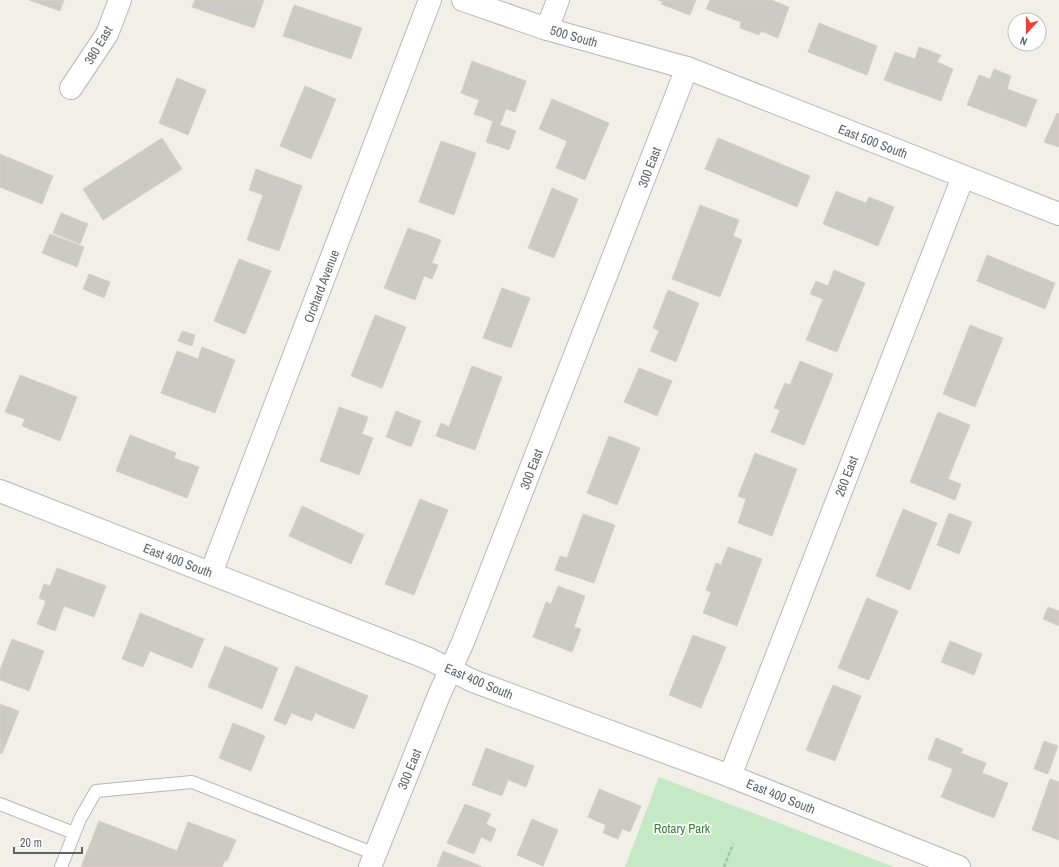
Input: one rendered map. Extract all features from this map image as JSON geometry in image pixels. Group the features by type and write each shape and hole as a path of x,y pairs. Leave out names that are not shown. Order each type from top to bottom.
{"street":[{"name":"380 East","path":"71,88 107,34 120,0"},
{"name":"Orchard Avenue","path":"211,573 430,0"},
{"name":"500 South","path":"463,0 547,29 687,68"},
{"path":"547,29 558,0"},
{"name":"East 500 South","path":"687,68 1059,214"},
{"name":"300 East","path":"373,861 439,695 463,642 687,68"},
{"name":"260 East","path":"730,776 963,177"},
{"name":"East 400 South","path":"2,497 211,573 427,658 473,681 730,776 959,867"}],"lane":[{"path":"61,867 80,819 96,791 192,782 373,861"},
{"path":"0,804 74,833"}],"path":[{"path":"724,867 733,844"}],"green space":[{"name":"Rotary Park","path":"659,777 894,867 625,867"}],"building":[{"path":"29,0 64,0 60,11"},
{"path":"195,0 264,0 254,28 192,7"},
{"path":"658,0 696,0 690,15 661,4 663,2"},
{"path":"710,0 771,0 789,7 778,38 761,31 759,35 740,28 741,22 706,9"},
{"path":"294,5 362,28 351,59 283,36"},
{"path":"819,23 877,46 867,75 808,52"},
{"path":"919,47 941,55 937,62 953,69 941,101 884,80 895,52 915,59"},
{"path":"472,61 526,81 515,112 506,109 500,125 516,131 509,150 486,142 493,121 474,114 479,100 461,93"},
{"path":"994,69 1011,76 1007,89 1037,100 1026,127 967,105 979,75 990,79"},
{"path":"177,78 206,90 188,135 159,123"},
{"path":"305,86 336,99 311,159 280,146"},
{"path":"552,99 609,123 585,180 556,168 567,141 539,129"},
{"path":"1057,113 1059,114 1059,147 1044,142"},
{"path":"162,138 182,169 103,220 83,189"},
{"path":"718,138 810,176 797,207 705,169"},
{"path":"441,141 476,153 454,215 419,202"},
{"path":"0,154 53,176 42,204 0,187"},
{"path":"256,169 302,186 279,251 247,240 263,195 249,190"},
{"path":"552,188 578,199 554,258 528,248"},
{"path":"836,191 866,203 869,197 894,207 878,246 823,224"},
{"path":"700,205 739,220 733,236 742,240 720,297 672,279"},
{"path":"61,213 88,224 80,244 53,233"},
{"path":"408,228 441,240 432,263 438,265 432,279 424,276 415,300 384,288"},
{"path":"50,234 84,247 77,267 42,253"},
{"path":"987,255 1055,283 1045,309 977,281"},
{"path":"239,259 271,271 245,334 214,321"},
{"path":"834,270 865,283 837,352 806,340 823,299 810,294 816,281 828,286"},
{"path":"89,274 110,282 104,298 83,289"},
{"path":"502,288 530,298 511,348 483,338"},
{"path":"668,290 699,303 676,362 650,351 659,331 653,328"},
{"path":"375,315 406,327 382,388 351,376"},
{"path":"970,325 1003,338 975,407 943,394"},
{"path":"182,331 195,335 192,346 178,341"},
{"path":"202,347 235,360 215,413 161,393 177,351 198,359"},
{"path":"800,361 833,374 804,445 771,432 780,410 774,408 785,383 790,385"},
{"path":"472,366 502,377 475,450 436,436 441,423 449,427"},
{"path":"639,368 672,381 657,416 624,402"},
{"path":"20,375 77,397 60,441 22,426 25,419 5,412"},
{"path":"339,407 368,417 362,434 373,438 359,475 320,461"},
{"path":"396,411 421,421 411,447 386,437"},
{"path":"938,412 970,425 948,479 961,484 955,500 910,482"},
{"path":"130,435 176,453 174,458 199,467 187,498 116,471"},
{"path":"609,436 640,448 617,505 587,493"},
{"path":"755,453 797,469 772,536 738,523 746,499 738,496"},
{"path":"420,499 448,510 414,595 385,584"},
{"path":"302,506 364,535 351,564 289,536"},
{"path":"903,509 937,523 910,590 876,576"},
{"path":"949,513 972,522 959,554 937,545"},
{"path":"583,514 615,525 594,583 555,570 560,556 567,558"},
{"path":"728,547 762,559 737,626 703,613 711,592 706,590 716,563 721,565"},
{"path":"57,568 106,586 94,617 64,606 55,631 37,624 46,601 39,598 44,584 50,586"},
{"path":"558,586 585,596 574,627 581,629 572,652 533,637 546,602 551,604"},
{"path":"867,598 898,611 869,680 838,668"},
{"path":"1048,607 1059,611 1059,626 1043,619"},
{"path":"140,613 204,639 192,668 150,651 143,667 122,659"},
{"path":"693,635 726,647 701,708 669,695"},
{"path":"12,639 44,651 29,691 0,680 0,670"},
{"path":"950,641 982,654 974,675 941,662"},
{"path":"225,646 278,668 262,709 208,687"},
{"path":"296,666 368,696 354,729 315,713 312,721 291,713 286,725 274,720"},
{"path":"833,685 861,696 835,761 806,750"},
{"path":"0,704 19,711 2,754 0,753"},
{"path":"233,723 265,736 251,771 219,758"},
{"path":"936,738 963,749 961,753 986,763 982,773 1008,783 994,818 941,797 953,769 928,759"},
{"path":"1044,741 1058,746 1048,774 1034,769"},
{"path":"486,748 534,766 526,787 508,780 502,796 472,785"},
{"path":"1050,779 1059,782 1059,840 1032,830"},
{"path":"599,789 641,806 630,832 622,829 618,839 603,833 606,825 588,817"},
{"path":"465,804 491,814 486,824 496,829 491,842 481,837 474,854 447,843"},
{"path":"532,819 558,830 543,866 517,855"},
{"path":"99,821 177,851 188,822 236,840 227,861 225,860 222,867 81,867"},
{"path":"443,851 481,866 481,867 437,867"}]}
